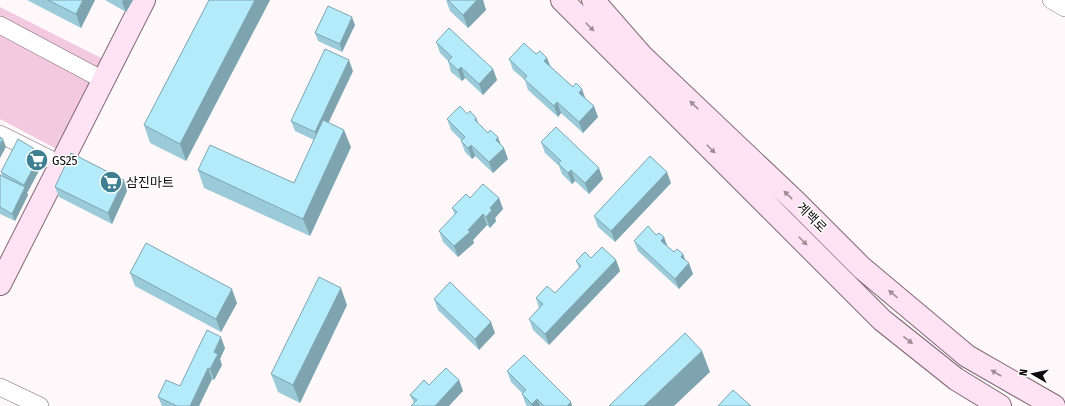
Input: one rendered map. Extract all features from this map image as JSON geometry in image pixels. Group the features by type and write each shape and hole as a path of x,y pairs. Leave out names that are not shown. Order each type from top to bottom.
{"street":[{"path":"0,284 144,0"},
{"name":"계백로","path":"562,0 882,320 956,379 1000,406"},
{"name":"계백로","path":"593,0 642,56 797,203 862,268 967,356 1054,406"},
{"path":"1051,0 1065,8"},
{"path":"0,25 103,80"},
{"path":"0,134 60,164"},
{"path":"0,386 40,406"}],"shaded area":[{"path":"0,7 113,64 66,154 0,119"}],"building":[{"path":"48,0 83,0 76,14"},
{"path":"209,0 255,0 180,144 144,125"},
{"path":"448,0 477,0 463,15"},
{"path":"328,6 352,17 340,44 315,33"},
{"path":"449,28 493,69 479,84 461,67 458,70 448,61 452,57 436,42"},
{"path":"524,43 536,54 540,51 547,58 544,61 573,87 576,83 582,89 579,93 594,106 579,122 557,102 554,106 524,79 527,76 509,59"},
{"path":"325,49 349,60 315,132 291,121"},
{"path":"460,106 467,114 470,111 476,118 475,120 488,133 490,130 498,137 496,140 504,148 489,162 471,145 468,148 461,141 465,137 447,119"},
{"path":"323,120 344,130 303,219 198,170 210,145 294,183"},
{"path":"556,127 599,168 585,183 571,170 568,173 558,163 561,161 541,142"},
{"path":"0,137 3,139 0,145"},
{"path":"18,139 33,148 38,159 24,185 1,172"},
{"path":"71,153 124,180 108,213 55,187"},
{"path":"650,156 667,172 611,231 594,216"},
{"path":"0,175 25,187 12,214 0,207"},
{"path":"483,184 499,198 490,208 492,210 486,217 483,214 468,230 470,232 454,246 439,231 457,212 452,208 466,194 470,198"},
{"path":"648,226 656,235 659,233 664,237 661,241 674,252 677,249 683,254 681,257 689,263 675,279 634,241"},
{"path":"146,243 232,289 216,319 130,273"},
{"path":"602,247 616,260 545,334 529,319 543,304 536,298 547,286 555,293 581,266 576,261 585,252 591,258"},
{"path":"319,277 341,288 293,385 271,374"},
{"path":"450,282 491,322 475,339 434,299"},
{"path":"207,330 221,337 214,352 218,354 210,369 208,368 190,406 177,406 158,397 166,380 180,386"},
{"path":"685,333 702,351 644,406 609,406"},
{"path":"524,355 571,402 567,406 544,406 537,399 532,404 522,394 526,390 507,371"},
{"path":"446,368 459,380 435,406 411,406 417,400 410,395 424,380 429,385"},
{"path":"733,390 751,406 718,406"}],"place":[{"name":"GS25","path":"37,160"},
{"name":"삼진마트","path":"111,182"}]}
